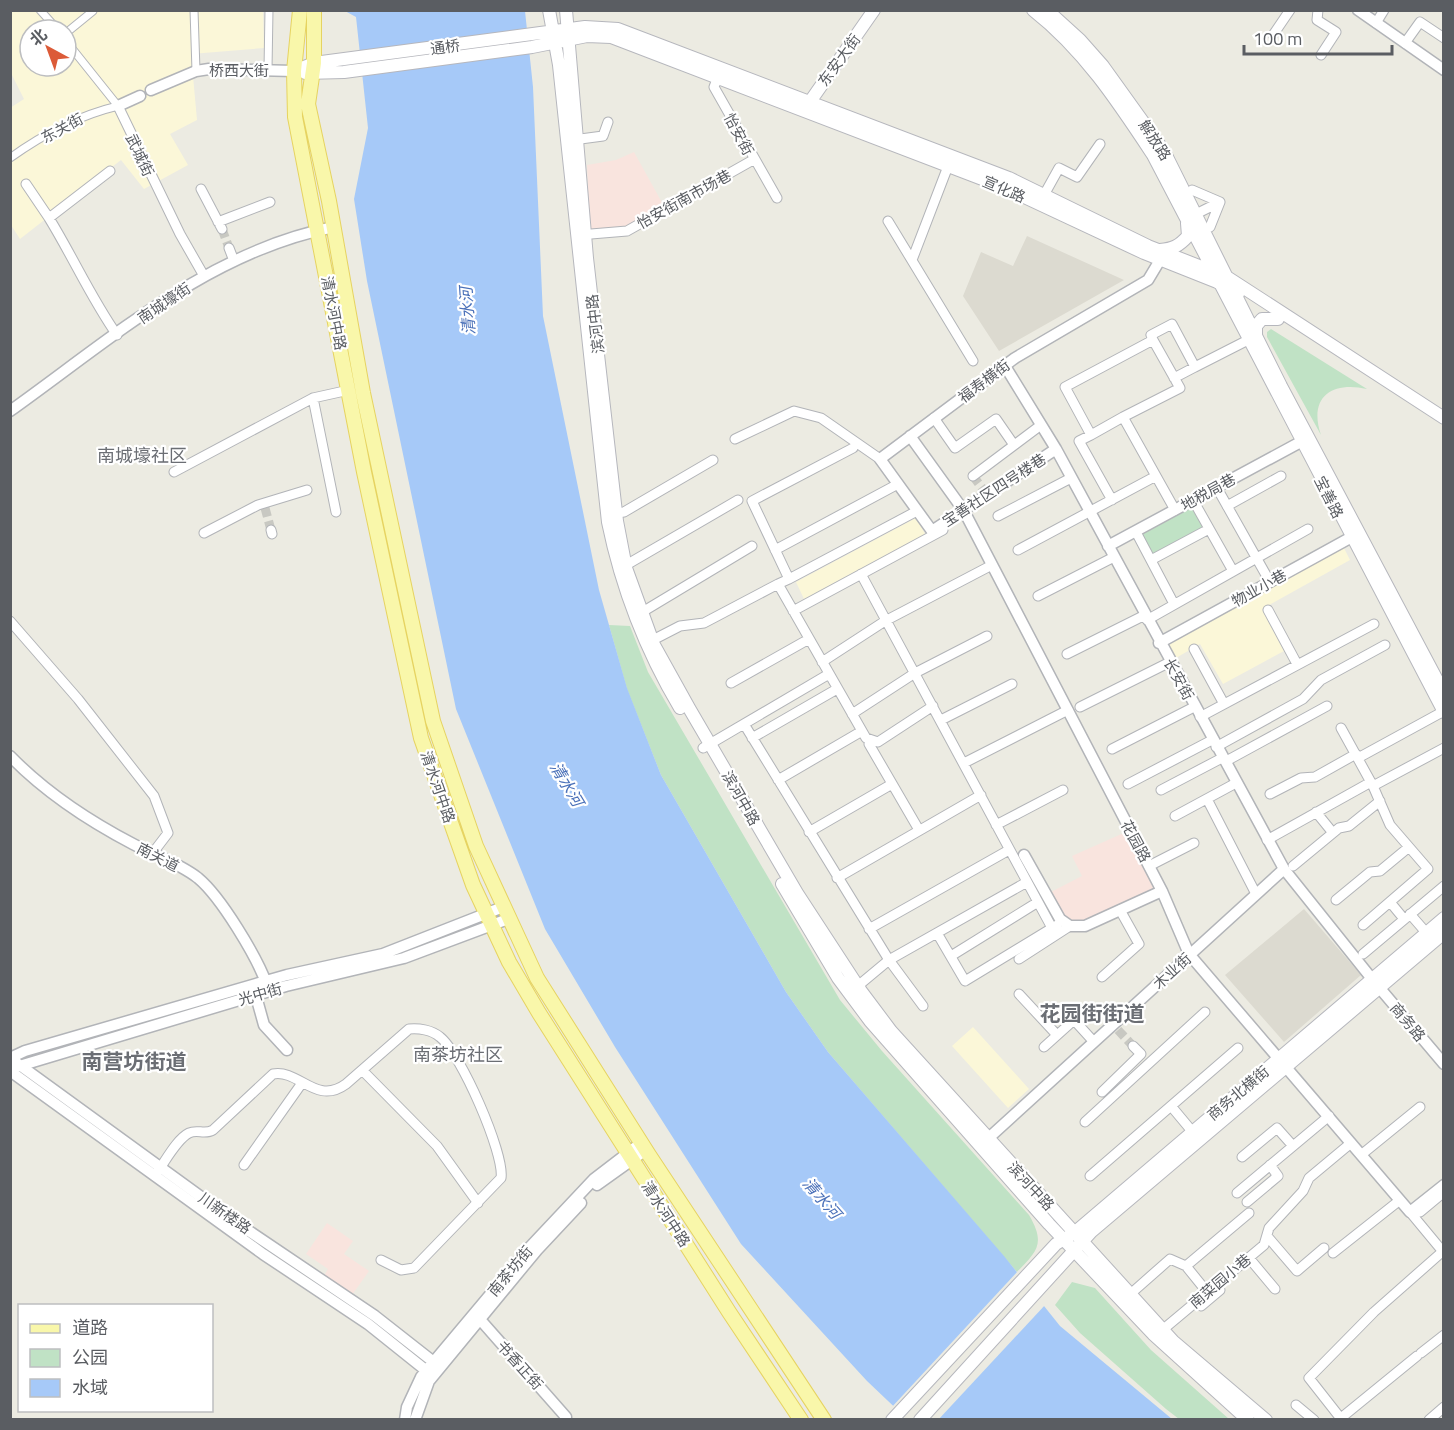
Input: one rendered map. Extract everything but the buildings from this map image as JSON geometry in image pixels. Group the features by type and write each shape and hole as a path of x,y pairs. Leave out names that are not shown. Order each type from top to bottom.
{"main road":[{"name":"清水河中路","path":"300,10 294,71 295,117 421,738 473,885 509,962 539,1013 801,1419"},
{"name":"清水河中路","path":"314,10 313,69 308,104 334,227 363,393 433,721 476,846 537,978 643,1147 824,1419"},
{"name":"滨河中路","path":"549,10 551,36 559,65 572,140"},
{"name":"滨河中路","path":"566,10 569,34 572,140 612,514 622,568 649,642 706,746 853,990 1073,1241 1159,1333 1248,1419"},
{"name":"东安大街","path":"807,105 874,10"},
{"name":"解放路","path":"1033,10 1071,43 1100,78 1153,154 1191,218 1222,279"},
{"name":"解放路","path":"1047,10 1080,40 1114,81 1164,152 1210,269 1222,279"},
{"name":"宣化路","path":"532,46 551,36 569,34 611,37 720,73 950,161 1027,193 1160,255 1222,279 1443,418"},
{"name":"通桥","path":"344,66 551,36"},
{"name":"通桥","path":"344,66 532,46"},
{"path":"294,71 344,66"},
{"name":"宣化路","path":"1027,193 1044,195 1160,255 1210,269"},
{"path":"1160,255 1183,242 1188,236 1191,218"},
{"name":"宣化路","path":"1222,279 1232,290 1443,427"},
{"name":"宝善路","path":"1222,279 1443,711"},
{"name":"宝善路","path":"1232,290 1252,338"},
{"path":"1252,338 1256,326 1262,319 1278,319"},
{"name":"宝善路","path":"1355,536 1443,693"},
{"name":"商务北横街","path":"892,1419 1034,1268 1073,1241 1434,936 1443,918"},
{"name":"商务北横街","path":"920,1419 1048,1281 1073,1241"},
{"name":"滨河中路","path":"1159,1333 1266,1419"}],"street":[{"path":"194,10 196,71"},
{"path":"268,69 269,10"},
{"path":"1273,35 1290,10"},
{"path":"1318,10 1317,20 1336,32 1321,55"},
{"path":"1358,10 1443,70"},
{"path":"1376,23 1384,10"},
{"path":"78,23 93,11"},
{"path":"1405,43 1420,22 1443,38"},
{"name":"武城街","path":"78,56 118,106 180,234 204,276"},
{"name":"桥西大街","path":"151,90 196,71 268,69 294,71"},
{"name":"怡安街","path":"720,73 714,87 753,160 777,198"},
{"path":"118,106 140,96"},
{"name":"东关街","path":"10,158 56,130 95,111 118,106"},
{"path":"572,140 603,136 608,122"},
{"path":"1044,195 1059,168 1077,177 1100,144"},
{"name":"怡安街南市场巷","path":"581,234 627,231 753,160"},
{"path":"912,260 950,161"},
{"path":"49,218 110,171"},
{"path":"26,184 76,262 93,300 117,335"},
{"path":"201,189 220,226 270,202"},
{"path":"1192,190 1220,202"},
{"path":"1191,218 1220,202"},
{"path":"1210,227 1220,202"},
{"path":"888,221 973,361"},
{"name":"南城壕街","path":"10,411 204,276 273,243 334,227"},
{"path":"229,248 234,261"},
{"name":"福寿横街","path":"880,459 1005,366 1148,280 1160,255"},
{"path":"1112,500 1079,441 1180,388 1151,335 1172,324 1195,367"},
{"path":"1174,378 1252,338"},
{"path":"1091,435 1065,387 1154,340"},
{"name":"长安街","path":"1005,366 1056,449 1214,744 1226,758 1236,783 1267,840 1376,984"},
{"path":"174,472 313,398 349,390"},
{"path":"313,398 336,512"},
{"path":"649,642 680,626 704,623 917,511 880,459 821,418 794,411 735,439"},
{"path":"1123,417 1175,510"},
{"path":"934,418 955,448 996,419 1014,445"},
{"path":"973,476 1041,425"},
{"name":"花园路","path":"910,436 964,511 1162,891 1189,954 1400,1200 1419,1209"},
{"name":"地税局巷","path":"1108,546 1305,440"},
{"path":"789,579 752,501 853,448"},
{"name":"宝善社区四号楼巷","path":"917,511 932,531 1056,449"},
{"path":"612,514 624,512 713,460"},
{"path":"1018,550 1156,476"},
{"path":"1227,506 1281,476"},
{"path":"998,516 1071,478"},
{"path":"775,550 898,484"},
{"path":"1216,488 1270,582"},
{"path":"204,533 264,506 307,490"},
{"path":"622,568 738,500"},
{"path":"1193,501 1233,571"},
{"path":"1151,560 1209,529"},
{"path":"1067,654 1174,604 1308,529"},
{"path":"793,611 944,530"},
{"path":"1136,532 1174,604"},
{"name":"物业小巷","path":"1160,643 1355,536"},
{"path":"638,615 752,546"},
{"path":"1038,596 1114,557"},
{"path":"822,662 885,621 992,565"},
{"path":"861,574 1052,928"},
{"path":"778,584 837,689 862,731 870,740 874,742 883,740 933,706"},
{"path":"1268,610 1298,664"},
{"path":"10,621 78,699 154,796 168,833 152,854"},
{"path":"1112,749 1197,712 1224,704 1374,624"},
{"path":"852,714 915,673 987,636"},
{"path":"731,683 809,639"},
{"path":"1128,784 1265,721 1303,699 1321,680 1385,645"},
{"path":"1194,649 1224,704"},
{"path":"1080,707 1170,662"},
{"path":"706,746 829,674"},
{"path":"941,720 1012,684"},
{"path":"753,738 837,689"},
{"path":"1161,790 1327,706"},
{"path":"964,763 1068,710"},
{"path":"1270,794 1301,778 1315,777 1443,711"},
{"path":"1265,721 1273,735"},
{"path":"744,724 889,960 923,1006"},
{"path":"1341,728 1372,784 1390,825 1428,869 1363,925"},
{"path":"778,780 862,731"},
{"path":"870,740 869,744 919,830"},
{"path":"1267,840 1316,812 1443,748"},
{"name":"南关道","path":"10,756 28,775 87,820 198,878 213,894 260,968 267,986"},
{"path":"1175,816 1236,783"},
{"path":"809,832 892,784"},
{"path":"996,825 1063,789"},
{"path":"837,878 981,795"},
{"path":"1207,799 1256,894"},
{"path":"1289,868 1333,833 1349,826 1380,801"},
{"path":"1316,812 1333,833"},
{"path":"1149,866 1194,843"},
{"path":"1336,900 1370,872 1380,871 1409,847"},
{"path":"870,929 1009,850"},
{"path":"1024,855 1066,924"},
{"name":"木业街","path":"984,1142 1094,1042 1115,1027 1189,954 1256,894 1289,868"},
{"path":"853,990 889,960 1027,882"},
{"path":"1363,954 1443,886"},
{"path":"937,933 965,981 1052,928 1066,924 1085,926 1162,891"},
{"path":"951,956 1038,902"},
{"path":"1390,902 1434,936"},
{"path":"1102,977 1139,944 1120,910"},
{"name":"光中街","path":"14,1069 254,990 383,954 506,913"},
{"path":"1019,959 1066,924"},
{"name":"商务路","path":"1376,984 1443,1064"},
{"path":"254,990 264,1025 287,1050"},
{"name":"光中街","path":"10,1058 25,1051 254,990"},
{"path":"1019,994 1057,1035"},
{"path":"1085,1122 1204,1012"},
{"path":"1044,1047 1074,1020 1094,1042"},
{"path":"158,1171 185,1136 193,1131 208,1133 213,1131 273,1074 279,1073 321,1091 335,1090 409,1029 434,1033 444,1041 482,1109 495,1141 502,1172 497,1184 414,1268 401,1270 381,1260"},
{"path":"1133,1046 1150,1062"},
{"path":"1090,1176 1238,1048"},
{"path":"1102,1092 1141,1054"},
{"name":"川新楼路","path":"10,1058 14,1069 158,1171 375,1316 433,1369"},
{"path":"362,1070 437,1146 478,1203"},
{"path":"244,1165 302,1083"},
{"path":"1171,1106 1196,1136"},
{"path":"1361,1155 1420,1107"},
{"path":"1237,1193 1329,1116"},
{"path":"1242,1157 1277,1128 1293,1146"},
{"name":"南菜园小巷","path":"1159,1333 1264,1245 1269,1228 1303,1191 1310,1178 1351,1143"},
{"name":"南茶坊街","path":"405,1419 412,1394 477,1317 531,1246 594,1179 643,1147"},
{"path":"1247,1202 1278,1176 1270,1165"},
{"path":"1419,1209 1443,1185"},
{"path":"1419,1209 1443,1192"},
{"path":"1266,1236 1297,1271 1400,1200"},
{"path":"1419,1209 1443,1253 1374,1312 1309,1378 1342,1419 1443,1335"},
{"path":"1186,1266 1249,1213"},
{"path":"1249,1258 1275,1289"},
{"path":"1126,1298 1170,1259 1186,1266 1207,1292"},
{"path":"1201,1306 1240,1273 1236,1269"},
{"name":"书香正街","path":"477,1317 566,1417"},
{"name":"南茶坊街","path":"415,1419 420,1399 433,1369"},
{"path":"1296,1405 1314,1419"},
{"path":"1429,1419 1443,1407"}],"shaded area":[{"path":"11,11 263,11 264,48 191,54 197,120 170,134 188,165 144,189 121,160 20,239 11,225 10,108 24,99 11,73"},
{"path":"634,152 665,208 626,229 590,229 587,165 616,160"},
{"path":"1027,236 1124,280 999,351 963,296 981,252 1013,266"},
{"path":"916,518 925,534 804,599 796,582"},
{"path":"1343,546 1350,560 1262,609 1284,651 1223,684 1200,644 1176,658 1167,643"},
{"path":"1126,832 1154,890 1075,925 1064,918 1051,892 1082,876 1072,856"},
{"path":"1304,909 1361,975 1284,1042 1225,975"},
{"path":"973,1027 1029,1089 1008,1108 952,1046"},
{"path":"327,1223 353,1241 344,1254 369,1271 352,1295 324,1276 328,1269 306,1254"}],"green space":[{"path":"1271,329 1367,389 1343,387 1326,395 1318,411 1321,435 1267,337 1267,332"},
{"path":"1192,504 1205,529 1153,557 1139,533"},
{"path":"609,625 630,626 648,672 840,1000 882,1051 1029,1215 1037,1233 1037,1246 1017,1272 828,1052 786,992 661,775 627,689"},
{"path":"1072,1282 1095,1288 1151,1350 1229,1419 1179,1419 1166,1409 1080,1333 1055,1305"}],"water":[{"name":"清水河","path":"345,11 525,11 533,87 543,316 599,590 627,688 661,775 786,992 828,1052 1004,1256 1060,1326 1172,1419 907,1419 867,1381 741,1244 615,1047 545,929 456,709 367,281 354,199 368,128 356,17"}],"pier":[{"path":"1019,1270 1046,1304 938,1420 903,1420 891,1408"}],"tunnel":[{"path":"222,229 229,248"},
{"path":"973,476 986,493"},
{"path":"265,508 271,530"},
{"path":"1118,1030 1133,1046"}],"district":[{"name":"南城壕社区","path":"142,455"},
{"name":"花园街街道","path":"1092,1013"},
{"name":"南茶坊社区","path":"458,1054"},
{"name":"南营坊街道","path":"134,1061"}]}
